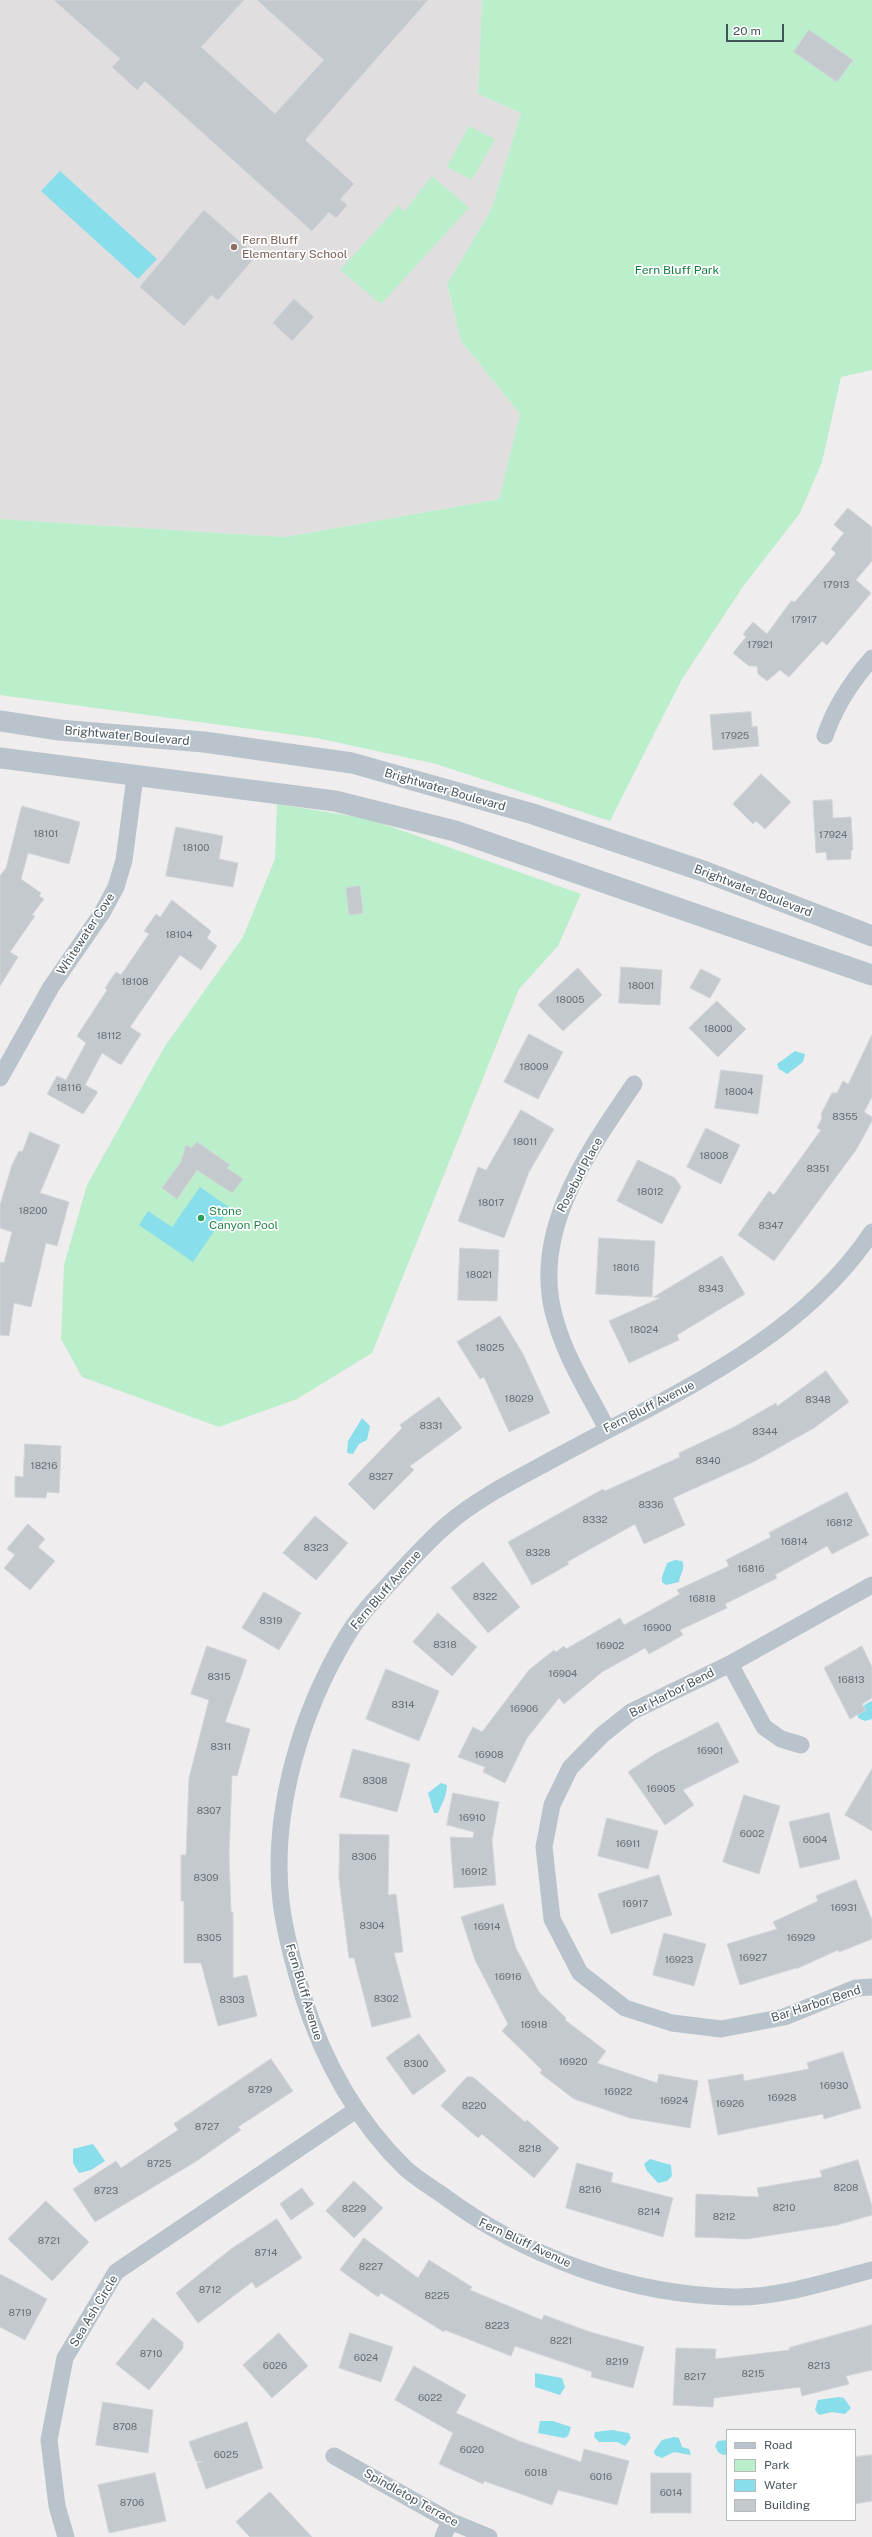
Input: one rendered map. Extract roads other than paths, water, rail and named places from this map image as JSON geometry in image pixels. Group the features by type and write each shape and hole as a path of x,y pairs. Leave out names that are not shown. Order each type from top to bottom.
{"street":[{"path":"825,736 839,701 857,675 872,658"},
{"name":"Brightwater Boulevard","path":"0,721 59,730 204,742 352,764 533,814 706,872 872,936"},
{"path":"0,758 135,777 336,801 455,831 872,975"},
{"name":"Whitewater Cove","path":"0,1078 51,987 102,913 116,887 124,860 135,777"},
{"name":"Rosebud Place","path":"607,1429 574,1365 556,1322 550,1295 548,1267 552,1239 561,1208 576,1177 634,1084"},
{"name":"Fern Bluff Avenue","path":"872,1232 838,1278 810,1302 733,1361 706,1378 607,1429 515,1480 445,1527 383,1590 350,1630 331,1665 309,1716 294,1759 283,1817 280,1852 281,1901 289,1949 307,2009 323,2051 356,2110 406,2168 473,2218 523,2245 579,2268 632,2284 676,2293 739,2298 806,2288 872,2270"},
{"name":"Bar Harbor Bend","path":"872,1585 730,1664 631,1712 602,1735 570,1768 552,1805 544,1847 552,1919 580,1973 625,2008 672,2023 721,2029 784,2017 856,1988 872,1987"},
{"path":"730,1664 764,1727 781,1739 801,1745"},
{"name":"Sea Ash Circle","path":"66,2537 57,2506 49,2440 65,2358 116,2272 356,2110"},
{"name":"Spindletop Terrace","path":"334,2456 450,2521 489,2537"},
{"path":"443,2537 450,2521"}],"water":[{"path":"60,171 157,259 138,279 41,191"},
{"path":"795,1051 805,1054 803,1062 787,1074 779,1069 777,1064"},
{"name":"Stone Canyon Pool","path":"200,1187 230,1208 193,1262 139,1225 148,1211 172,1227"},
{"path":"362,1418 370,1426 367,1440 359,1444 353,1454 347,1453 348,1441"},
{"path":"675,1560 682,1561 683,1564 679,1582 666,1585 662,1582 662,1577 667,1563"},
{"path":"872,1701 872,1719 865,1721 858,1718 862,1707"},
{"path":"441,1783 447,1785 446,1792 438,1813 434,1813 428,1793"},
{"path":"93,2144 105,2161 91,2170 79,2173 73,2163 73,2149"},
{"path":"650,2159 671,2165 672,2176 667,2181 658,2183 647,2171 644,2164"},
{"path":"535,2373 562,2378 565,2387 560,2395 535,2387"},
{"path":"839,2397 844,2398 851,2408 845,2414 832,2412 819,2415 815,2410 818,2400"},
{"path":"540,2421 553,2421 571,2427 568,2436 564,2438 538,2433"},
{"path":"612,2430 629,2433 631,2438 625,2446 617,2442 599,2442 594,2437 595,2432"},
{"path":"674,2437 679,2438 682,2447 689,2449 691,2455 674,2452 662,2458 655,2455 654,2451 662,2440"},
{"path":"726,2440 726,2454 723,2455 718,2452 715,2446 718,2441"}],"place":[{"name":"Fern Bluff Elementary School","path":"234,247"},
{"name":"Stone Canyon Pool","path":"201,1218"}],"park label":[{"name":"Fern Bluff Park","path":"677,270"}]}
